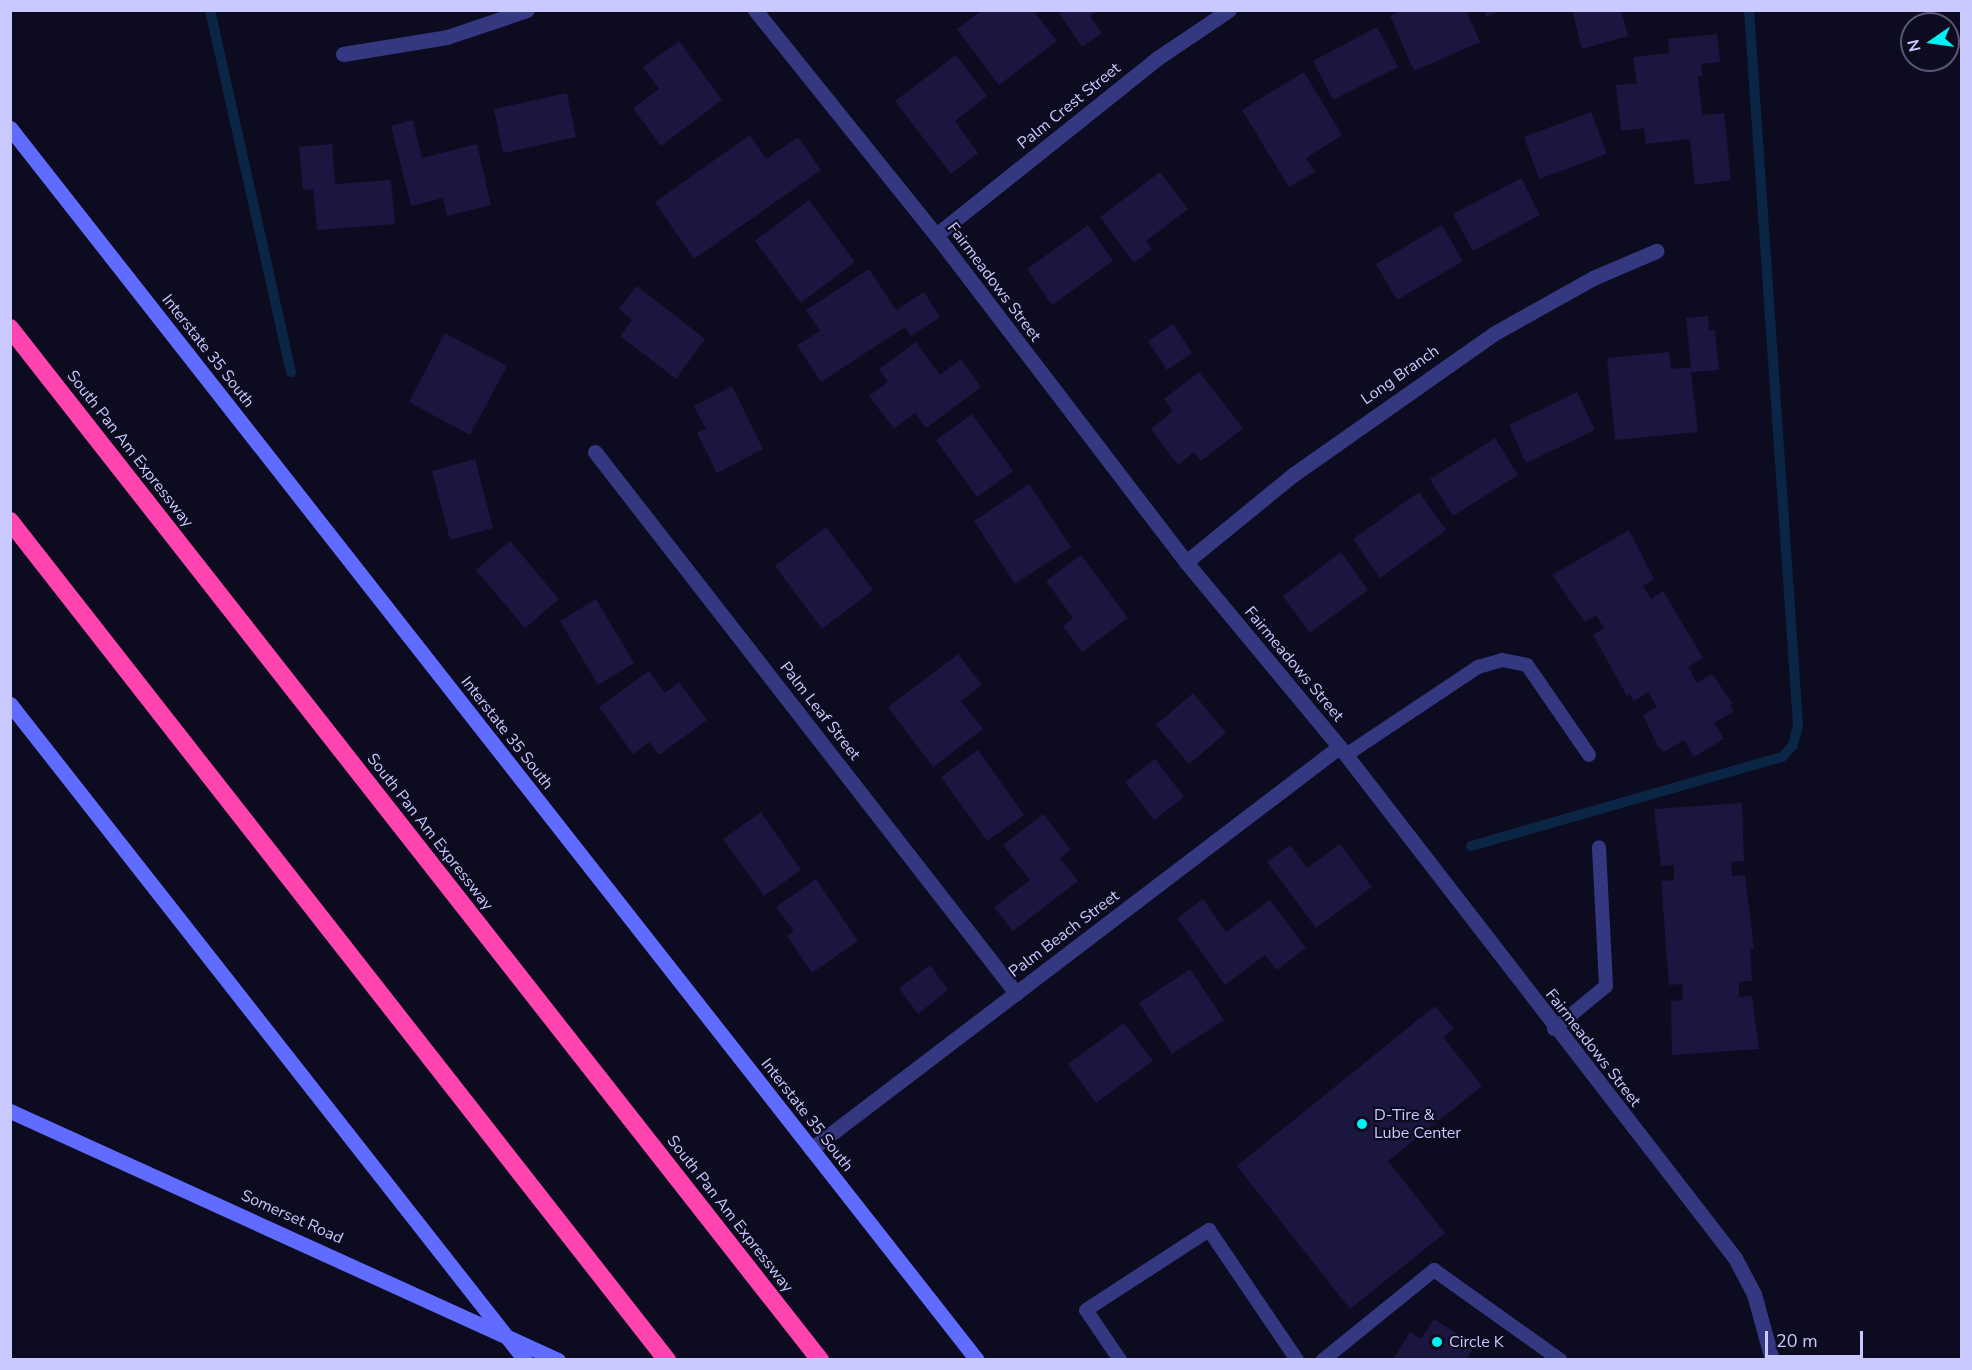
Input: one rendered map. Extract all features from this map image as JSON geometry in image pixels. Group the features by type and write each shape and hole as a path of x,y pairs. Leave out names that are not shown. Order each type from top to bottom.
{"highway":[{"name":"South Pan Am Expressway","path":"10,328 820,1359"},
{"path":"10,521 667,1359"}],"main road":[{"name":"Interstate 35 South","path":"10,128 977,1359"},
{"path":"10,704 525,1359"},
{"name":"Somerset Road","path":"10,1111 558,1359"}],"street":[{"path":"343,54 447,37 527,10"},
{"name":"Fairmeadows Street","path":"755,10 936,235 1186,562 1343,751 1554,1029 1735,1258 1762,1316 1772,1359"},
{"name":"Palm Crest Street","path":"936,235 1159,57 1229,10"},
{"name":"Long Branch","path":"1186,562 1294,474 1483,341 1593,278 1656,251"},
{"name":"Palm Leaf Street","path":"595,452 1016,993"},
{"name":"Palm Beach Street","path":"811,1149 1016,993 1343,751"}],"lane":[{"path":"1343,751 1478,668 1502,660 1527,665 1589,755"},
{"path":"1554,1029 1606,986 1599,847"},
{"path":"1120,1359 1086,1310 1209,1230 1297,1359"},
{"path":"1323,1359 1434,1270 1560,1359"}],"building":[{"path":"982,10 1033,10 1057,41 999,85 957,29"},
{"path":"1057,10 1099,10 1090,16 1102,33 1082,47"},
{"path":"1402,10 1466,10 1480,42 1414,71 1390,16"},
{"path":"1484,10 1502,10 1486,17"},
{"path":"1572,10 1621,10 1628,36 1582,49"},
{"path":"1377,27 1398,67 1333,100 1313,61"},
{"path":"1717,34 1720,62 1701,64 1703,76 1698,76 1702,115 1724,113 1731,180 1695,185 1690,139 1646,144 1644,128 1621,131 1616,85 1637,83 1633,57 1669,53 1668,39"},
{"path":"679,41 722,100 661,146 633,108 659,89 643,67"},
{"path":"956,55 987,96 955,121 978,153 951,174 895,101"},
{"path":"1304,72 1342,135 1306,158 1315,172 1289,187 1242,110"},
{"path":"567,93 576,137 503,153 494,109"},
{"path":"1591,112 1607,154 1539,179 1524,137"},
{"path":"413,120 422,158 477,144 491,205 447,216 443,198 411,206 391,126"},
{"path":"750,135 766,159 798,137 821,170 694,259 655,202"},
{"path":"332,144 335,184 391,180 395,224 317,230 313,189 303,190 299,147"},
{"path":"1160,172 1188,209 1146,241 1152,249 1134,263 1100,217"},
{"path":"1521,178 1540,215 1473,251 1453,214"},
{"path":"809,200 855,262 801,303 755,241"},
{"path":"1088,225 1113,261 1052,305 1027,269"},
{"path":"1442,225 1463,261 1397,300 1376,264"},
{"path":"869,269 896,310 924,292 940,317 911,336 905,327 821,382 797,345 820,331 806,310"},
{"path":"637,286 705,339 676,379 620,336 632,320 619,309"},
{"path":"1708,316 1709,331 1715,330 1719,370 1691,372 1698,432 1615,440 1607,358 1669,352 1671,369 1691,367 1686,318"},
{"path":"1173,324 1192,353 1167,370 1148,341"},
{"path":"445,333 507,366 470,435 409,402"},
{"path":"916,342 940,375 961,359 981,387 926,428 915,413 894,429 869,396 888,382 879,369"},
{"path":"1199,372 1243,428 1201,461 1194,452 1178,465 1151,429 1173,411 1164,399"},
{"path":"732,386 763,449 717,473 697,433 706,429 694,406"},
{"path":"1577,392 1595,430 1526,463 1509,425"},
{"path":"972,414 1013,471 977,497 936,440"},
{"path":"1495,438 1518,475 1453,516 1430,479"},
{"path":"475,459 493,528 450,540 432,471"},
{"path":"1029,484 1071,547 1015,584 974,521"},
{"path":"1419,492 1446,530 1380,578 1353,539"},
{"path":"826,527 873,590 822,629 775,566"},
{"path":"1629,530 1654,579 1643,586 1651,599 1663,591 1703,658 1688,667 1697,683 1712,674 1733,704 1730,705 1734,711 1714,723 1724,739 1694,757 1684,740 1664,752 1658,747 1643,715 1657,707 1648,692 1634,701 1630,694 1627,696 1593,635 1604,628 1596,615 1585,622 1552,575"},
{"path":"510,541 559,599 525,628 476,570"},
{"path":"1341,552 1368,590 1310,633 1283,596"},
{"path":"1081,555 1128,618 1082,652 1063,626 1073,618 1046,581"},
{"path":"596,599 634,663 598,685 560,621"},
{"path":"958,654 982,685 961,701 983,729 933,767 888,707"},
{"path":"649,671 665,693 679,682 707,720 659,755 649,742 633,754 599,707"},
{"path":"1193,693 1226,733 1189,764 1156,725"},
{"path":"978,750 1024,815 987,841 941,777"},
{"path":"1155,759 1184,797 1154,820 1125,782"},
{"path":"1742,803 1744,861 1731,862 1732,876 1745,875 1754,949 1750,949 1752,981 1739,982 1739,997 1752,996 1759,1049 1672,1055 1671,1001 1683,1000 1682,984 1669,985 1661,881 1674,880 1674,865 1661,866 1654,809"},
{"path":"761,812 801,870 764,896 723,839"},
{"path":"1043,814 1071,850 1060,858 1078,881 1013,931 994,907 1030,880 1003,845"},
{"path":"1340,844 1372,887 1316,928 1267,862 1290,845 1307,868"},
{"path":"816,879 858,941 812,973 787,936 794,931 776,907"},
{"path":"1203,899 1226,932 1270,900 1306,948 1277,970 1265,955 1225,985 1177,918"},
{"path":"930,965 948,990 918,1014 899,988"},
{"path":"1190,969 1224,1020 1172,1054 1139,1003"},
{"name":"D-Tire & Lube Center","path":"1435,1006 1454,1029 1443,1037 1482,1086 1388,1161 1445,1233 1350,1309 1237,1166"},
{"path":"1124,1023 1153,1061 1096,1103 1068,1064"},
{"name":"Circle K","path":"1434,1319 1475,1345 1466,1360 1393,1360 1410,1332 1421,1339"}],"waterway":[{"path":"210,10 291,372"},
{"path":"1471,846 1782,757 1793,745 1798,725 1749,10"}],"place":[{"name":"D-Tire & Lube Center","path":"1362,1124"},
{"name":"Circle K","path":"1437,1342"}]}
